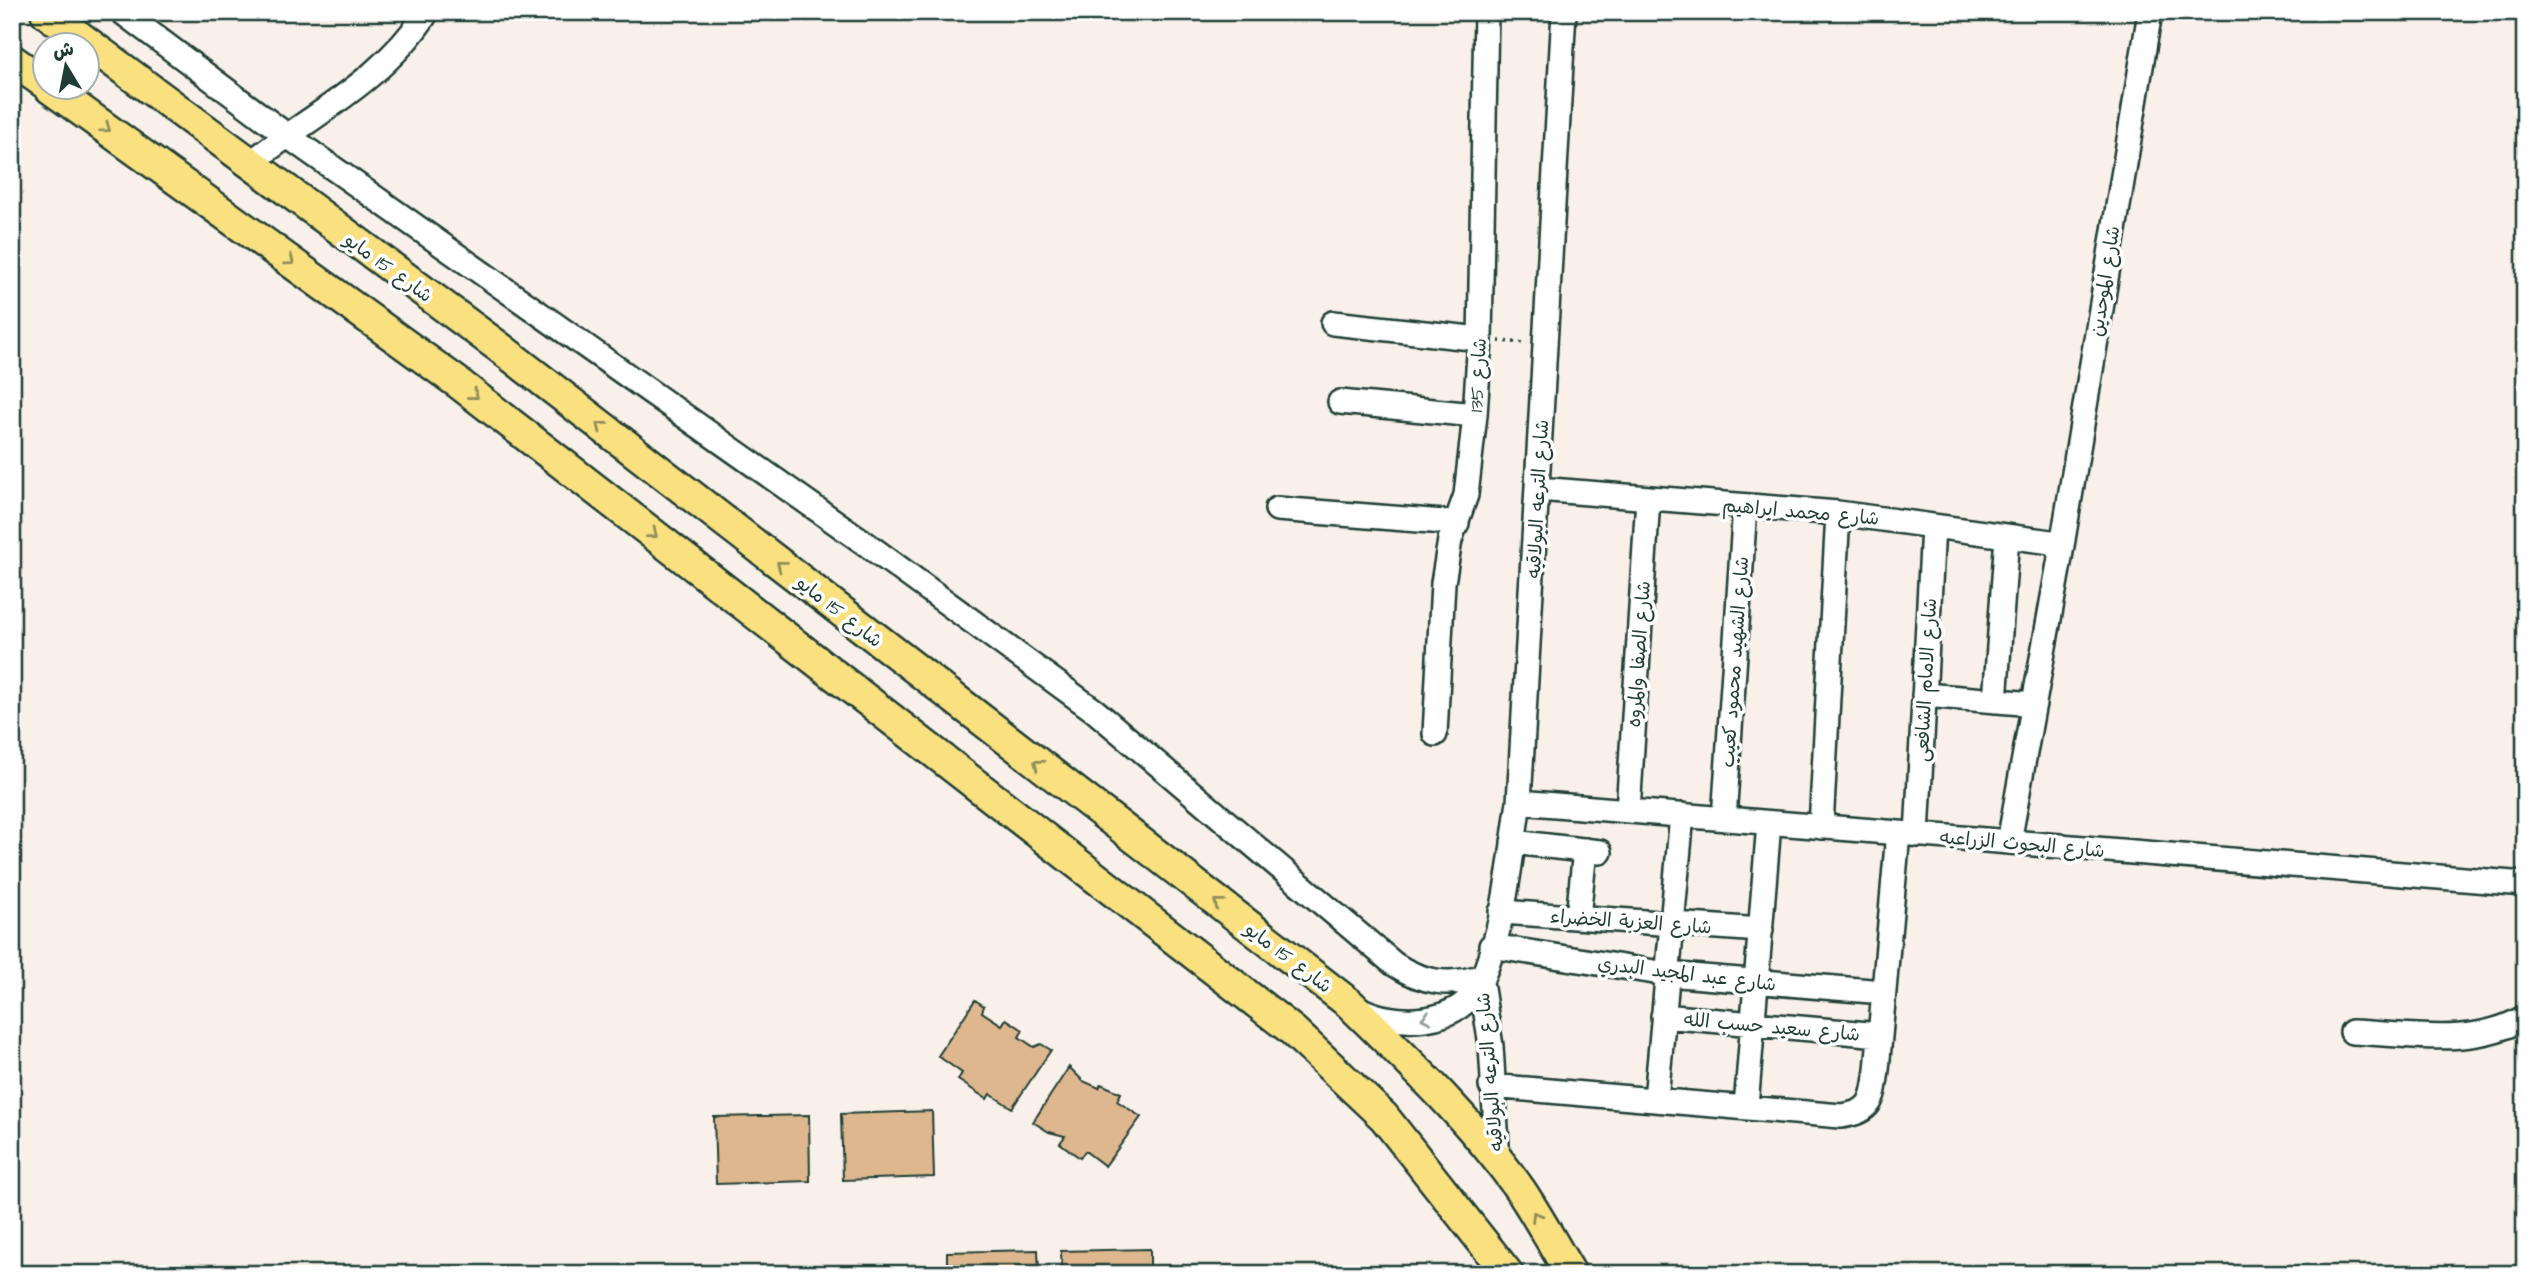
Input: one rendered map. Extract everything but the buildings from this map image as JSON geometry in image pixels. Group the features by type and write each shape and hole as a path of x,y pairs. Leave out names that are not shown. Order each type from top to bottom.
{"main road":[{"name":"شارع 15 مايو","path":"49,14 499,347 1350,1004 1437,1090 1498,1162 1520,1191 1571,1274"},
{"path":"12,60 32,74"},
{"path":"69,102 457,382 1292,1030 1384,1118 1488,1260 1508,1274"}],"street":[{"path":"122,12 289,137 851,533 1095,711 1394,964 1415,976 1437,982 1482,979"},
{"path":"249,164 387,62 403,46 427,12"},
{"name":"شارع الترعه البولاقيه","path":"1498,1162 1491,1086 1491,1046 1482,979 1501,912 1519,802 1564,12"},
{"name":"شارع الموحدين","path":"2009,842 2150,12"},
{"name":"شارع 135","path":"1435,734 1443,583 1466,495 1475,415 1480,339 1486,16"},
{"path":"1333,324 1480,339"},
{"path":"1340,402 1475,415"},
{"name":"شارع محمد ابراهيم","path":"1538,489 1838,513 2051,542 2060,550"},
{"name":"شارع الصفا والمروه","path":"1628,811 1647,498"},
{"name":"شارع الشهيد محمود كعيب","path":"1724,819 1745,506"},
{"path":"1278,509 1457,523"},
{"path":"1821,827 1838,513"},
{"name":"شارع الامام الشافعى","path":"1746,1107 1841,1116 1860,1114 1869,1105 1874,1091 1883,992 1908,834 1924,695 1933,526"},
{"path":"1995,701 2007,536"},
{"path":"1924,695 2034,704"},
{"name":"شارع البحوث الزراعيه","path":"1519,802 2525,884"},
{"path":"1656,1099 1682,815"},
{"path":"1491,1086 1746,1107 1769,823"},
{"path":"1513,842 1592,851 1578,917"},
{"name":"شارع العزبة الخضراء","path":"1501,912 1760,930"},
{"name":"شارع عبد المجيد البدري","path":"1491,946 1667,974 1883,992"},
{"name":"شارع الترعه البولاقيه","path":"1350,1004 1384,1018 1421,1020 1456,1008 1482,979"},
{"name":"شارع سعيد حسب الله","path":"1664,1016 1880,1035"},
{"path":"2352,1032 2478,1035 2504,1028 2525,1017"}],"path":[{"path":"1480,339 1546,345"}]}
